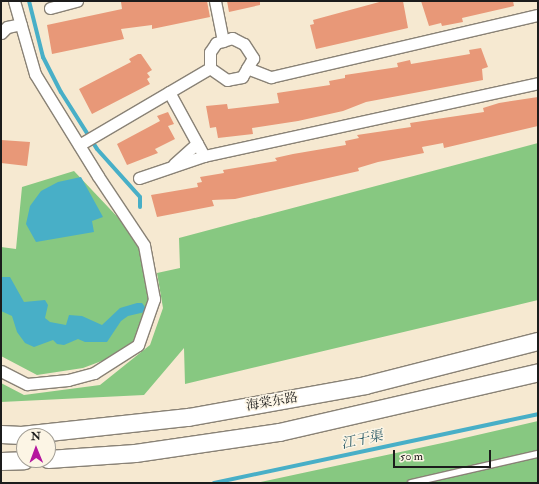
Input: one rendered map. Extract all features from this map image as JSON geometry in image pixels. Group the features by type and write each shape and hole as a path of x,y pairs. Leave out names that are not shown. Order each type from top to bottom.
{"main road":[{"name":"海棠东路","path":"1,434 21,435 188,417 365,384 538,341"},
{"path":"56,458 135,453 279,432 538,372"},
{"path":"1,461 16,460"}],"street":[{"path":"1,371 27,384 68,380 94,373 138,346 154,299 144,245 35,74 14,1"},
{"path":"50,8 77,1"},
{"path":"215,1 223,41"},
{"path":"247,68 271,78 538,15"},
{"path":"1,33 7,27 21,24"},
{"path":"232,38 244,44 253,58 242,77 227,80 210,68 210,52 216,43 232,38"},
{"path":"79,145 210,68"},
{"path":"139,178 204,156 538,83"},
{"path":"169,92 204,156"},
{"path":"171,167 197,143"}],"lane":[{"path":"412,483 538,454"}],"green space":[{"path":"538,143 538,300 185,384 184,348 144,395 1,402 1,383 24,395 100,385 150,345 163,308 157,273 180,268 179,238"},
{"path":"74,171 144,245 154,299 131,350 83,368 37,375 1,356 1,247 16,249 22,187"},
{"path":"538,421 538,483 256,483 447,442"}],"water":[{"path":"81,177 103,217 92,221 94,232 36,242 26,224 30,206 41,191 58,182"},
{"path":"1,277 10,277 24,302 45,300 48,305 45,318 50,322 66,325 69,315 82,316 102,325 120,308 137,303 142,303 145,307 145,312 128,316 121,321 107,342 85,342 78,339 64,345 57,344 53,340 34,347 25,343 17,332 12,316 1,311"}],"building":[{"path":"207,1 210,17 152,29 152,25 121,29 124,39 52,54 47,25 122,9 121,2"},
{"path":"227,1 260,1 260,5 229,12"},
{"path":"383,1 403,1 408,28 316,49 310,25 314,24 313,20"},
{"path":"421,1 513,1 514,6 462,18 463,22 442,26 441,23 429,26"},
{"path":"481,48 488,67 482,69 483,80 366,102 343,111 298,121 252,128 253,134 218,138 216,127 210,128 206,106 227,104 228,109 279,103 277,93 330,85 329,81 345,78 345,75 398,67 397,63 410,60 411,64 470,54 469,50"},
{"path":"141,54 152,70 147,73 150,77 147,79 150,84 92,114 79,89 131,62 129,59"},
{"path":"538,97 538,126 444,148 443,143 422,147 424,153 378,162 358,168 359,171 235,199 212,200 214,206 157,217 151,195 198,187 197,183 202,182 200,177 224,173 223,170 277,161 275,158 293,154 346,145 345,141 359,138 357,135 411,127 410,123 484,112 483,108 499,103"},
{"path":"168,112 174,124 168,126 175,139 155,149 158,153 127,165 117,144 160,121 157,116"},
{"path":"1,140 30,142 27,166 1,163"}],"waterway":[{"path":"29,1 43,57 61,92 97,149 140,197 140,207"},
{"name":"江干渠","path":"214,483 538,414"}]}
